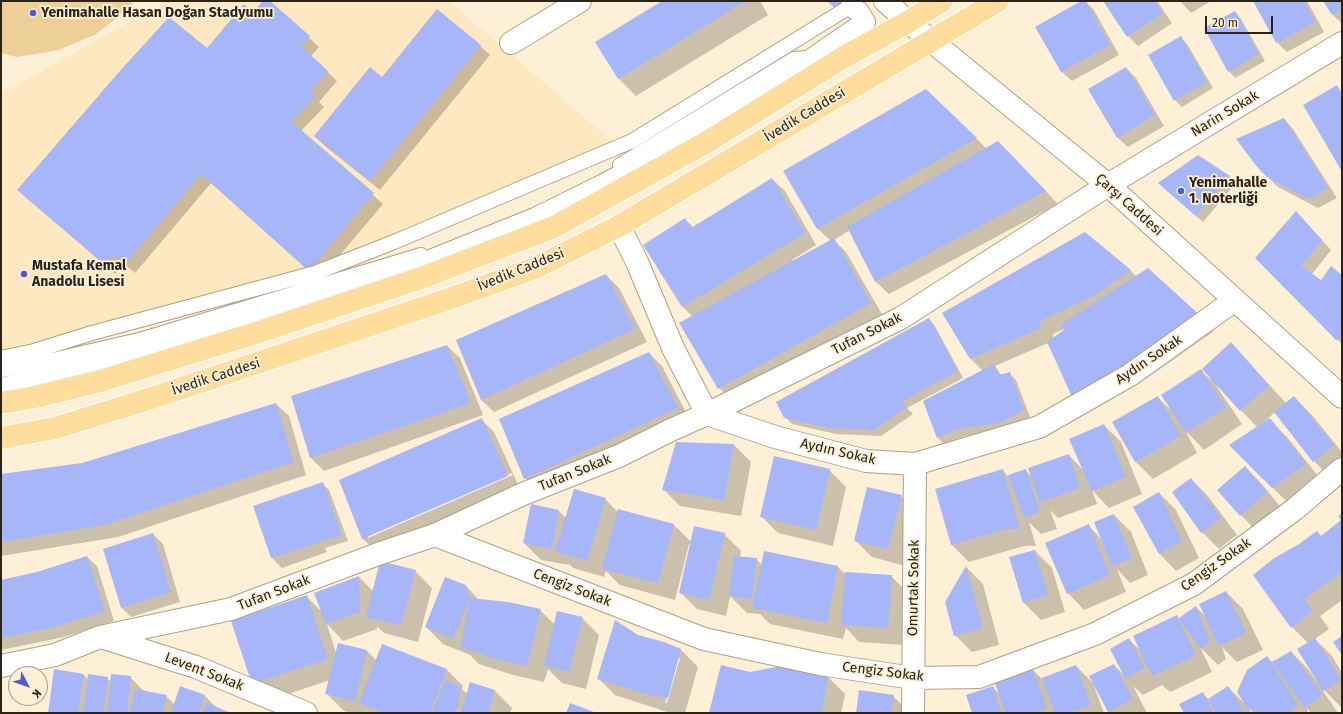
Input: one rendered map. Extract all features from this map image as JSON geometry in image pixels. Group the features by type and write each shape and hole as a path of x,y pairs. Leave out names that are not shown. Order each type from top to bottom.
{"main road":[{"name":"İvedik Caddesi","path":"1,404 100,381 252,335 421,278 554,226 707,142 844,56 908,22 942,1"},
{"name":"İvedik Caddesi","path":"1,438 55,428 152,398 432,305 535,268 619,226 998,1"}],"street":[{"path":"511,44 580,1"},
{"name":"Çarşı Caddesi","path":"885,1 930,41 1108,185 1342,397"},
{"path":"1,388 117,359 236,325 371,283 535,218 604,184 721,120 865,22 858,12 851,6"},
{"name":"Narin Sokak","path":"1108,185 1342,43"},
{"name":"Tufan Sokak","path":"1,666 55,656 100,637 231,609 378,554 435,535 523,494 619,456 901,318 1108,185"},
{"path":"619,226 637,262 673,348 707,414"},
{"name":"Aydın Sokak","path":"707,414 775,437 866,461 915,464 1039,427 1130,375 1235,300"},
{"name":"Omurtak Sokak","path":"913,713 915,464"},
{"name":"Cengiz Sokak","path":"435,535 704,639 820,664 913,678 979,677 1095,634 1194,584 1295,509 1342,469"},
{"name":"Levent Sokak","path":"100,637 196,667 306,713"}],"lane":[{"path":"1,358 34,352 92,333 315,273 394,242 632,141 851,6"},
{"path":"1,370 31,365 143,339 419,255 483,231 561,197 616,168 794,59 844,56"}],"shaded area":[{"path":"1,1 134,1 128,9 96,34 59,50 17,57 1,53"},
{"path":"167,1 449,1 613,142 315,273 1,358 1,94"}],"building":[{"path":"263,1 270,1 310,36 301,46 328,71 310,92 315,96 292,122 374,193 309,271 201,174 125,264 114,255 105,265 17,190 119,72 169,17 207,48 244,4 253,12"},
{"path":"662,1 746,1 618,79 595,42"},
{"path":"827,1 844,1 837,10"},
{"path":"1081,1 1086,1 1110,45 1061,72 1035,27"},
{"path":"1103,1 1155,1 1163,13 1127,37"},
{"path":"1253,1 1304,1 1315,22 1276,43"},
{"path":"1323,1 1342,1 1342,9 1332,15"},
{"path":"437,9 481,45 370,181 314,136 370,67 382,77"},
{"path":"1235,11 1259,54 1228,72 1204,28"},
{"path":"1181,36 1207,82 1174,101 1148,55"},
{"path":"1126,67 1155,115 1117,138 1088,89"},
{"path":"1337,85 1342,93 1342,170 1303,105"},
{"path":"926,89 977,138 817,229 783,171"},
{"path":"1284,118 1328,188 1308,199 1267,177 1258,168 1236,139"},
{"path":"998,141 1046,191 875,282 847,227"},
{"path":"1198,155 1230,176 1196,216 1158,183"},
{"path":"772,178 805,233 682,307 643,245 685,218 691,228"},
{"path":"1296,211 1322,240 1301,266 1321,280 1331,266 1342,275 1342,336 1337,341 1255,258"},
{"path":"1085,232 1131,270 1092,297 1040,321 1041,328 970,359 942,313"},
{"path":"834,238 871,303 718,389 679,323"},
{"path":"1148,268 1203,318 1073,399 1047,342 1065,329 1060,325"},
{"path":"606,274 635,329 481,400 456,340"},
{"path":"929,318 958,371 901,402 907,407 874,430 829,428 784,418 776,402"},
{"path":"1231,342 1269,385 1240,411 1202,369"},
{"path":"447,345 471,403 310,458 291,396"},
{"path":"649,352 678,408 524,479 499,419"},
{"path":"994,364 999,375 1010,372 1024,410 1000,423 958,429 937,438 923,401"},
{"path":"1201,369 1226,407 1186,433 1161,395"},
{"path":"1158,396 1181,436 1135,462 1112,422"},
{"path":"1294,396 1334,445 1313,462 1274,412"},
{"path":"276,403 294,462 105,525 1,542 1,474 82,463"},
{"path":"482,418 508,476 362,539 339,480"},
{"path":"1270,418 1306,464 1272,488 1229,445"},
{"path":"1104,424 1126,477 1092,491 1069,439"},
{"path":"676,442 734,444 724,500 662,490"},
{"path":"1069,454 1080,488 1040,502 1028,468"},
{"path":"774,456 830,469 816,530 760,517"},
{"path":"1245,466 1267,492 1240,516 1217,490"},
{"path":"1003,469 1020,529 1006,529 951,545 935,489"},
{"path":"1026,469 1040,512 1024,518 1008,475"},
{"path":"1191,478 1221,518 1201,533 1172,492"},
{"path":"323,482 342,535 271,558 253,506"},
{"path":"867,487 902,495 888,549 854,541"},
{"path":"574,489 606,498 587,561 555,551"},
{"path":"1159,492 1182,541 1159,554 1133,507"},
{"path":"531,504 559,510 552,549 523,543"},
{"path":"618,509 674,524 658,583 602,569"},
{"path":"1342,513 1342,572 1304,599 1313,611 1291,628 1253,575 1273,559 1299,544 1317,531 1321,536 1341,520 1338,516"},
{"path":"1114,514 1132,558 1112,566 1094,522"},
{"path":"1089,524 1110,575 1067,594 1045,543"},
{"path":"694,526 725,533 709,600 679,593"},
{"path":"153,533 171,592 121,608 103,549"},
{"path":"1035,550 1048,595 1023,603 1009,557"},
{"path":"764,551 838,566 827,623 752,608"},
{"path":"87,556 105,611 54,627 1,638 1,580 37,572"},
{"path":"734,556 757,558 752,599 729,596"},
{"path":"380,561 416,570 401,625 366,617"},
{"path":"966,566 983,628 954,636 945,602"},
{"path":"845,572 892,575 888,628 841,625"},
{"path":"359,576 360,612 326,624 314,593"},
{"path":"445,577 466,585 470,598 453,639 425,627"},
{"path":"1226,591 1246,633 1219,646 1199,604"},
{"path":"307,595 328,659 252,684 231,621"},
{"path":"470,598 508,602 541,609 527,666 495,659 461,647"},
{"path":"1196,606 1210,642 1201,649 1179,618"},
{"path":"557,611 583,617 569,672 544,666"},
{"path":"1177,615 1196,655 1152,676 1133,636"},
{"path":"615,620 638,635 664,642 681,649 668,698 649,695 597,679"},
{"path":"1342,636 1342,655 1333,642"},
{"path":"1129,638 1145,668 1125,678 1110,649"},
{"path":"1315,638 1341,680 1323,691 1297,649"},
{"path":"338,643 367,650 355,701 325,694"},
{"path":"382,644 447,669 430,713 385,713 359,703"},
{"path":"1291,651 1322,695 1305,708 1272,662"},
{"path":"1267,656 1298,706 1287,713 1261,713 1247,708 1237,692 1247,670"},
{"path":"1114,664 1133,699 1108,712 1089,676"},
{"path":"721,665 750,672 781,666 828,676 822,713 709,713"},
{"path":"1076,665 1091,705 1068,713 1055,713 1042,678"},
{"path":"1032,667 1047,708 1033,713 1006,713 994,681"},
{"path":"54,669 84,674 78,713 48,713"},
{"path":"88,674 108,677 103,713 83,713"},
{"path":"111,674 131,676 127,713 107,713"},
{"path":"445,680 461,687 457,713 432,713"},
{"path":"470,682 495,690 488,713 461,713"},
{"path":"180,686 205,695 199,713 171,713"},
{"path":"993,686 1001,713 972,713 966,695"},
{"path":"1228,686 1245,713 1216,713 1208,699"},
{"path":"135,689 167,695 163,713 130,713"},
{"path":"859,690 894,695 891,713 856,713"},
{"path":"1203,692 1213,713 1184,713 1179,704"},
{"path":"207,703 231,713 202,713"},
{"path":"570,703 594,712 594,713 566,713"}],"place":[{"name":"Yenimahalle Hasan Doğan Stadyumu","path":"33,13"},
{"name":"Yenimahalle 1. Noterliği","path":"1181,191"},
{"name":"Mustafa Kemal Anadolu Lisesi","path":"24,274"}]}
